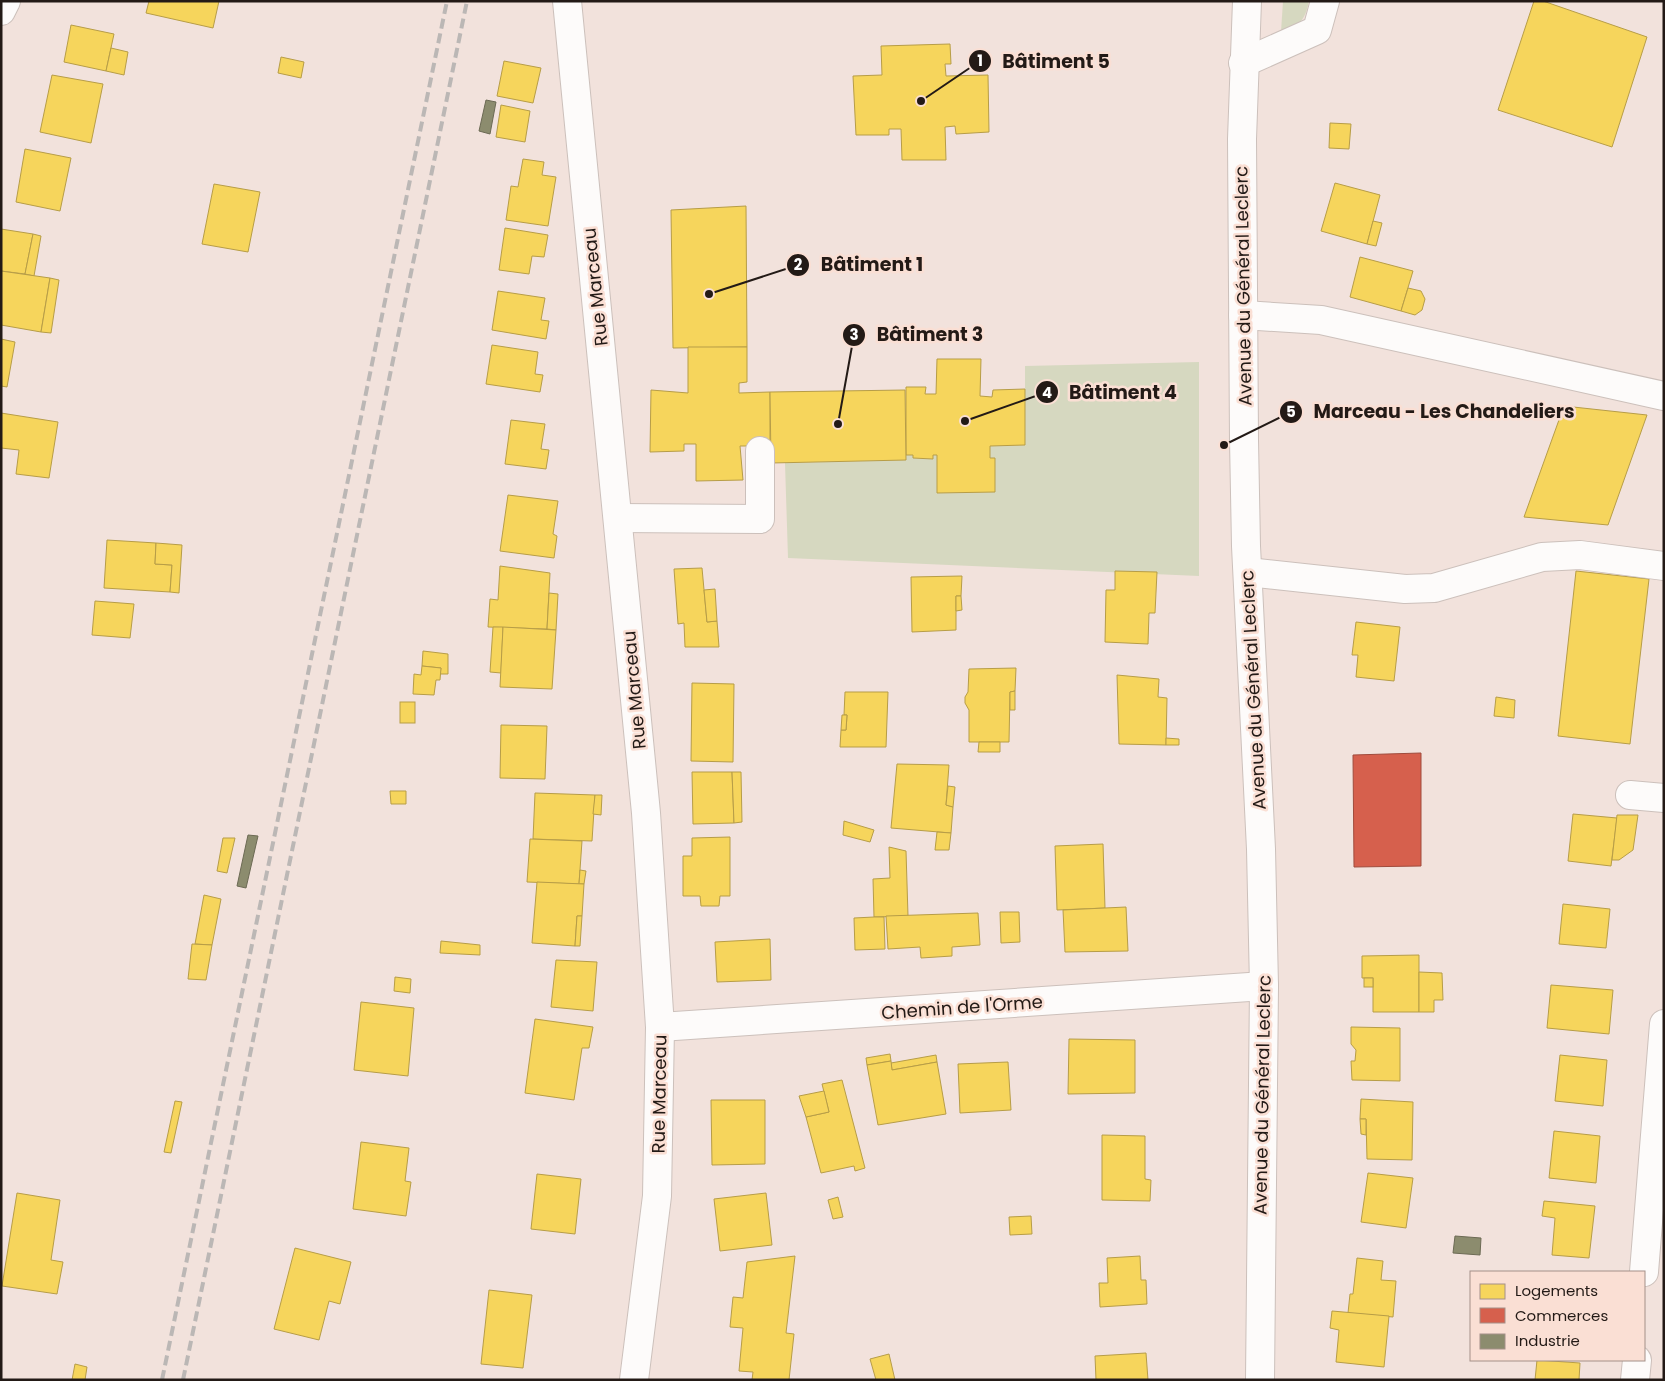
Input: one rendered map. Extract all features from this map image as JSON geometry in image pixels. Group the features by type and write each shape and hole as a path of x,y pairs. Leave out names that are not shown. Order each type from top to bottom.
{"street":[{"path":"1,11 6,1"},
{"name":"Rue Marceau","path":"567,1 646,813 660,1027 657,1196 634,1380"},
{"name":"Avenue du Général Leclerc","path":"1247,1 1243,63 1243,315 1248,572 1261,849 1264,986 1260,1380"},
{"path":"1243,63 1317,30 1325,1"},
{"path":"1243,315 1321,320 1664,396"},
{"path":"618,518 760,519 760,451"},
{"path":"1248,572 1405,589 1434,588 1542,556 1580,555 1664,566"},
{"path":"1630,795 1664,798"},
{"name":"Chemin de l'Orme","path":"660,1027 1264,986"},
{"path":"1644,1271 1664,1024"},
{"path":"1635,1380 1637,1361"}],"green space":[{"path":"1283,1 1309,1 1300,22 1281,32"},
{"path":"1199,362 1199,576 788,558 785,463 905,460 906,455 913,455 913,458 932,459 933,455 937,455 938,493 995,492 995,458 990,458 990,446 1025,445 1025,366"}],"building: Logements":[{"path":"149,1 219,1 213,28 146,13"},
{"path":"1534,1 1543,1 1647,37 1612,147 1498,110"},
{"path":"71,25 114,34 106,71 64,62"},
{"path":"950,44 951,64 945,64 946,76 988,75 989,132 956,134 955,126 945,127 946,160 902,160 901,129 889,129 889,135 856,135 853,76 882,75 881,46"},
{"path":"111,48 128,52 124,75 106,71"},
{"path":"281,57 304,62 301,78 278,73"},
{"path":"504,61 541,68 533,103 497,96"},
{"path":"52,75 103,84 91,143 40,132"},
{"path":"501,105 530,111 525,142 496,137"},
{"path":"1330,123 1351,124 1349,149 1329,148"},
{"path":"25,149 71,158 60,211 16,202"},
{"path":"523,159 544,162 542,175 556,177 548,226 506,220 511,186 518,187"},
{"path":"1335,183 1380,195 1367,244 1321,231"},
{"path":"214,184 260,192 248,252 202,244"},
{"path":"746,206 747,347 673,348 671,210"},
{"path":"1373,221 1382,223 1376,246 1367,244"},
{"path":"505,228 548,235 544,257 532,256 529,274 499,270"},
{"path":"1,229 33,234 25,274 1,271"},
{"path":"33,234 41,236 34,276 25,274"},
{"path":"1360,257 1413,271 1401,311 1350,297"},
{"path":"1,271 50,278 41,332 1,325"},
{"path":"50,278 59,280 51,333 41,332"},
{"path":"1408,288 1421,291 1425,299 1422,310 1415,315 1401,311"},
{"path":"498,291 545,298 541,320 549,321 546,339 492,330"},
{"path":"1,339 15,342 7,387 1,386"},
{"path":"492,345 538,352 535,374 543,375 540,392 486,384"},
{"path":"688,347 747,347 747,382 739,383 739,393 770,392 770,451 751,446 740,446 743,480 696,481 696,444 684,444 684,451 650,452 651,390 688,393"},
{"path":"937,359 981,359 980,396 992,397 993,390 1025,389 1025,445 990,446 990,458 995,458 995,492 937,493 937,455 933,455 933,459 913,458 913,455 906,455 906,387 926,387 925,394 936,394"},
{"path":"905,390 906,460 771,463 770,392"},
{"path":"1564,406 1647,415 1608,525 1524,517"},
{"path":"1,413 58,422 49,478 16,474 19,450 1,448"},
{"path":"511,420 545,424 541,449 549,450 546,469 505,464"},
{"path":"508,495 558,501 553,534 557,536 554,558 500,551"},
{"path":"107,540 156,543 155,564 172,565 170,592 104,588"},
{"path":"156,543 182,545 179,593 170,592 172,565 155,564"},
{"path":"500,566 550,573 547,629 488,627 490,599 498,600"},
{"path":"702,568 707,622 717,621 719,647 685,647 684,623 678,624 674,569"},
{"path":"1115,571 1157,572 1155,613 1149,613 1148,644 1105,642 1106,590 1115,590"},
{"path":"1576,571 1649,579 1630,744 1558,736"},
{"path":"962,576 961,596 956,596 956,630 912,632 911,577"},
{"path":"715,589 717,621 707,622 704,590"},
{"path":"549,593 558,594 556,630 547,629"},
{"path":"956,596 961,596 962,610 956,611"},
{"path":"95,601 134,604 130,638 92,635"},
{"path":"1356,622 1400,627 1394,681 1356,677 1358,655 1352,655"},
{"path":"493,627 503,627 501,673 490,672"},
{"path":"503,627 556,630 552,689 500,687"},
{"path":"423,651 448,654 448,674 440,674 441,668 422,666"},
{"path":"422,666 441,668 440,680 436,680 434,695 413,694 414,674 421,675"},
{"path":"1016,668 1015,691 1010,692 1009,742 969,742 969,710 965,703 965,697 968,692 969,669"},
{"path":"1117,675 1159,679 1158,697 1167,698 1166,745 1119,744"},
{"path":"692,683 734,684 733,762 691,761"},
{"path":"1015,691 1015,710 1010,710 1010,692"},
{"path":"845,692 888,692 886,747 840,747 841,730 846,730 847,715 844,715"},
{"path":"1496,697 1515,700 1514,718 1494,716"},
{"path":"400,702 415,702 415,723 400,723"},
{"path":"842,715 847,715 846,730 841,730"},
{"path":"501,725 547,726 545,779 500,778"},
{"path":"1166,738 1179,739 1179,745 1166,745"},
{"path":"979,742 1000,742 1000,752 978,752"},
{"path":"897,764 949,765 946,805 953,807 951,833 891,828"},
{"path":"692,772 732,772 734,823 693,824"},
{"path":"732,772 741,772 742,822 734,823"},
{"path":"948,786 955,787 953,807 946,805"},
{"path":"390,791 406,791 406,804 391,804"},
{"path":"535,793 595,795 592,841 533,839"},
{"path":"595,795 602,795 601,815 593,814"},
{"path":"1573,814 1617,818 1611,866 1568,861"},
{"path":"1617,815 1638,815 1633,850 1619,860 1612,860"},
{"path":"844,821 874,830 870,842 843,835"},
{"path":"937,832 951,833 949,850 935,850"},
{"path":"730,837 730,896 720,896 719,906 701,906 700,896 683,896 683,856 692,856 692,838"},
{"path":"223,838 235,838 227,873 217,871"},
{"path":"530,839 582,841 579,884 527,882"},
{"path":"1103,844 1105,908 1057,910 1055,846"},
{"path":"889,847 906,851 908,916 874,917 873,879 890,878"},
{"path":"580,870 586,871 584,884 579,884"},
{"path":"537,882 584,884 582,916 577,916 575,946 532,943"},
{"path":"204,895 221,899 212,945 195,944"},
{"path":"1563,904 1610,909 1606,948 1559,944"},
{"path":"1126,907 1128,951 1065,952 1063,910"},
{"path":"1000,912 1019,912 1020,942 1001,943"},
{"path":"978,913 980,945 952,947 952,956 921,958 920,947 888,949 886,916"},
{"path":"577,916 582,916 580,946 575,946"},
{"path":"884,917 885,949 855,950 854,918"},
{"path":"770,939 771,980 717,982 715,942"},
{"path":"441,941 480,945 480,955 440,953"},
{"path":"192,944 212,945 206,980 188,979"},
{"path":"1419,955 1419,1012 1373,1012 1373,978 1362,978 1362,956"},
{"path":"556,960 597,962 593,1011 551,1007"},
{"path":"1419,972 1442,973 1443,1000 1434,1000 1434,1012 1419,1012"},
{"path":"395,977 411,979 410,993 394,991"},
{"path":"1364,978 1373,978 1373,987 1364,987"},
{"path":"1551,985 1613,990 1609,1034 1547,1028"},
{"path":"361,1002 414,1008 408,1076 354,1070"},
{"path":"535,1019 593,1027 589,1048 582,1048 574,1100 525,1093"},
{"path":"1351,1027 1400,1028 1400,1081 1352,1080 1351,1061 1355,1061 1356,1050 1351,1044"},
{"path":"1069,1039 1135,1040 1135,1093 1068,1094"},
{"path":"890,1054 891,1061 867,1065 866,1058"},
{"path":"936,1055 937,1062 892,1070 891,1063"},
{"path":"1560,1055 1607,1060 1603,1106 1555,1101"},
{"path":"891,1061 892,1070 937,1062 946,1114 878,1125 867,1065"},
{"path":"1008,1062 1011,1110 960,1113 958,1064"},
{"path":"842,1080 865,1168 855,1171 854,1166 821,1173 806,1117 829,1112 822,1084"},
{"path":"824,1091 829,1112 806,1117 799,1096"},
{"path":"1361,1099 1413,1102 1412,1160 1367,1159 1366,1119 1360,1119"},
{"path":"711,1100 765,1100 765,1164 712,1165"},
{"path":"175,1101 182,1102 171,1153 164,1152"},
{"path":"1360,1119 1366,1119 1366,1135 1361,1134"},
{"path":"1554,1131 1600,1136 1596,1183 1549,1178"},
{"path":"1102,1135 1145,1136 1145,1179 1151,1180 1150,1201 1102,1200"},
{"path":"361,1142 409,1148 405,1181 411,1182 406,1216 353,1209"},
{"path":"1368,1173 1413,1178 1406,1228 1361,1222"},
{"path":"537,1174 581,1179 575,1234 531,1229"},
{"path":"17,1193 60,1200 51,1260 63,1262 57,1294 2,1286"},
{"path":"766,1193 772,1245 720,1251 714,1199"},
{"path":"838,1197 843,1217 833,1219 828,1200"},
{"path":"1544,1201 1595,1206 1589,1258 1552,1255 1555,1218 1542,1216"},
{"path":"1031,1216 1032,1234 1010,1235 1009,1217"},
{"path":"295,1248 351,1262 340,1304 329,1301 319,1340 274,1329"},
{"path":"795,1256 786,1333 794,1334 789,1380 752,1380 753,1372 739,1371 743,1328 730,1327 733,1297 743,1298 747,1262"},
{"path":"1140,1256 1141,1280 1146,1280 1147,1304 1100,1307 1099,1283 1108,1283 1107,1258"},
{"path":"1357,1258 1383,1261 1381,1280 1396,1281 1393,1317 1348,1313 1350,1294 1353,1294"},
{"path":"489,1290 532,1295 523,1368 481,1364"},
{"path":"1332,1311 1389,1316 1384,1367 1336,1362 1339,1330 1330,1328"},
{"path":"1146,1353 1148,1380 1096,1380 1095,1356"},
{"path":"889,1354 895,1380 876,1380 870,1359"},
{"path":"1537,1361 1580,1363 1579,1380 1535,1380"},
{"path":"75,1364 87,1367 85,1380 72,1380"}],"building: Commerces":[{"path":"1421,753 1421,866 1354,867 1353,755"}],"building: Industrie":[{"path":"486,100 496,102 490,134 479,131"},
{"path":"248,835 258,836 246,888 237,886"},
{"path":"1455,1236 1481,1238 1480,1255 1453,1253"}],"railway":[{"path":"162,1380 447,1"},
{"path":"183,1380 467,1"}],"place":[{"name":"Bâtiment 5","path":"921,101"},
{"name":"Bâtiment 1","path":"709,294"},
{"name":"Bâtiment 4","path":"965,421"},
{"name":"Bâtiment 3","path":"838,424"},
{"name":"Marceau - Les Chandeliers","path":"1224,445"}]}
